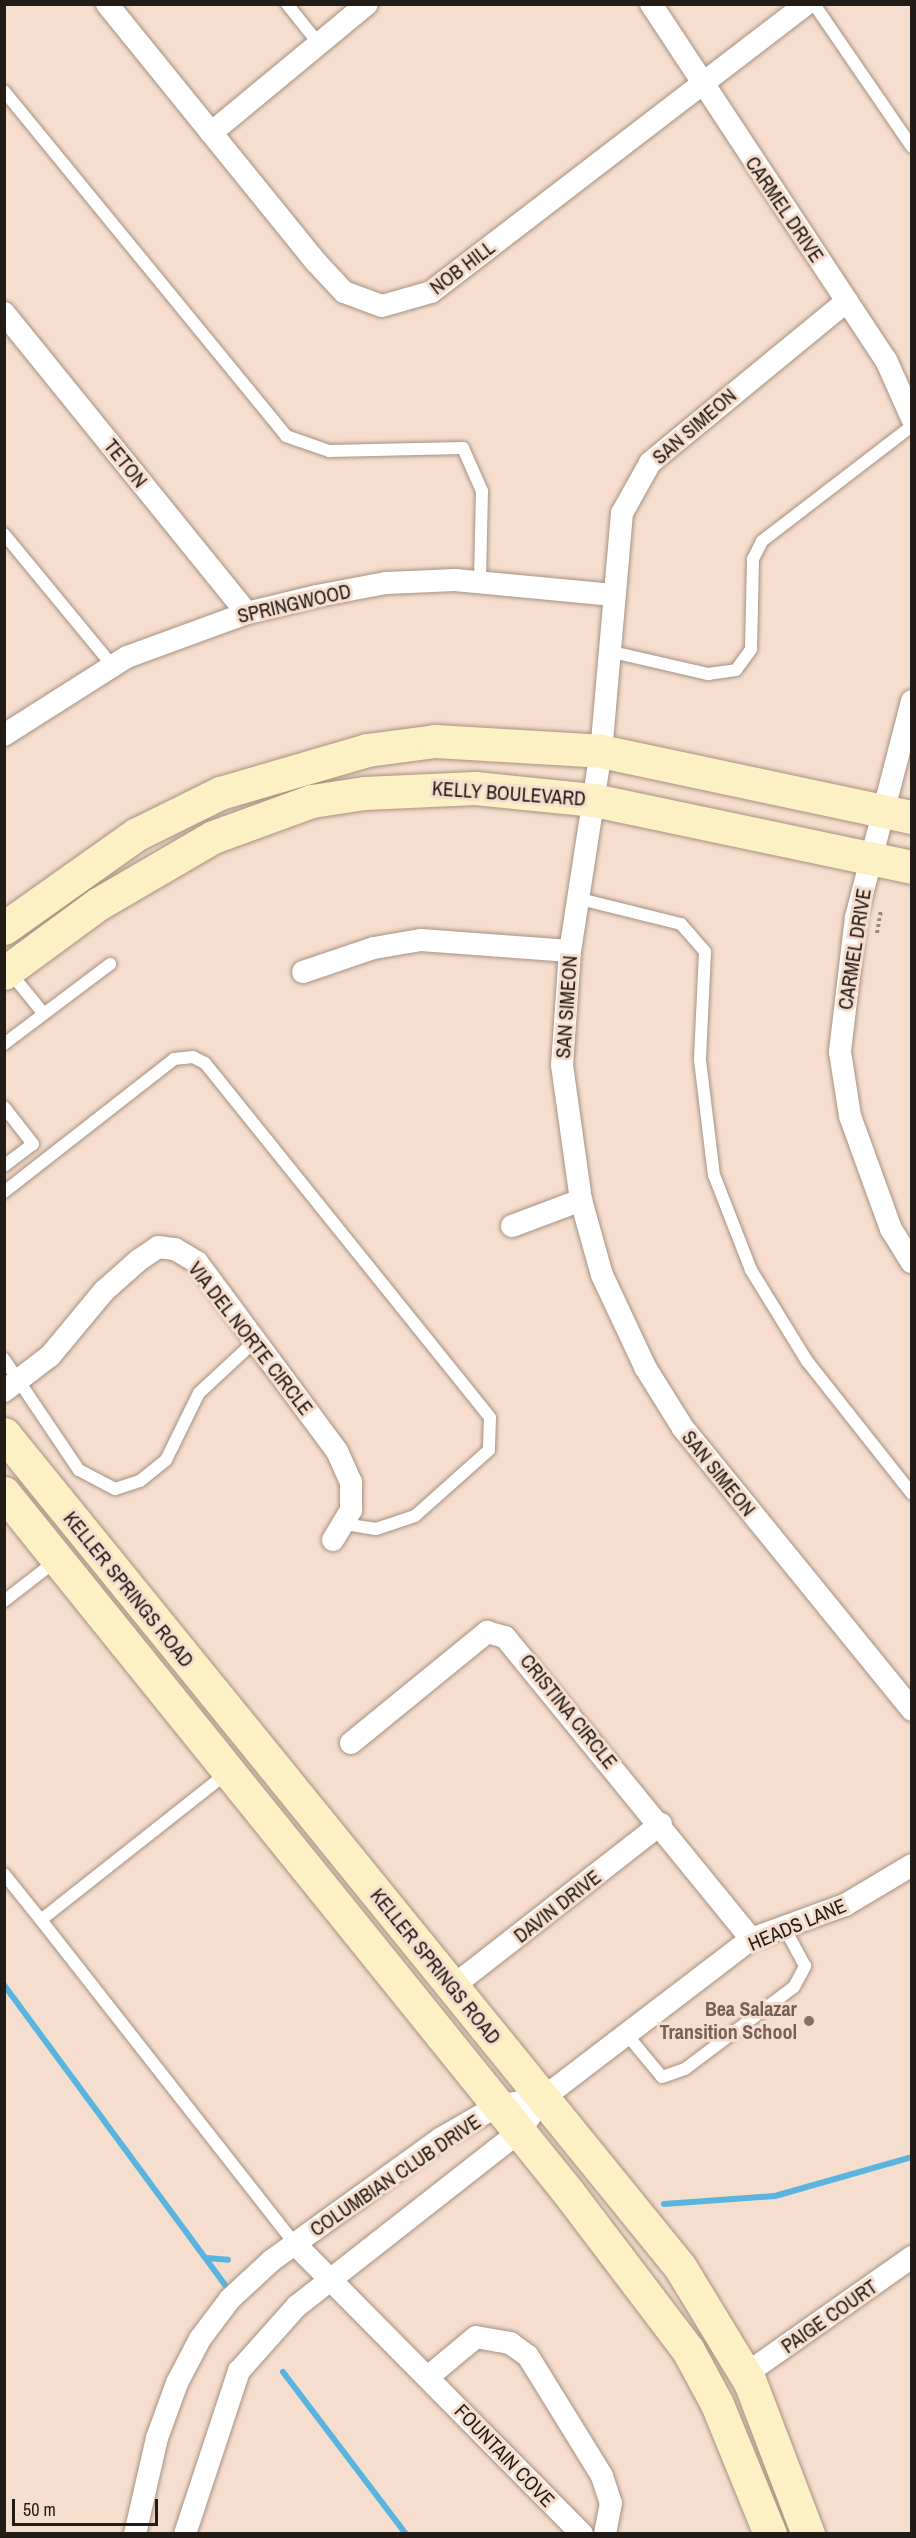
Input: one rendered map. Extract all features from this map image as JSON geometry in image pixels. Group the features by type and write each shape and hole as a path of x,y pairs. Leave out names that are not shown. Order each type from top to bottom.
{"main road":[{"path":"4,928 137,834 220,793 311,764 435,741 601,752 898,814"},
{"name":"KELLY BOULEVARD","path":"6,969 150,870 261,816 312,801 418,787 594,800 912,867"},
{"name":"KELLER SPRINGS ROAD","path":"4,1434 680,2267 746,2374 808,2534"},
{"name":"KELLER SPRINGS ROAD","path":"4,1493 518,2133 688,2350 717,2404 770,2534"},
{"path":"228,1772 258,1748"}],"street":[{"name":"NOB HILL","path":"107,4 344,292 382,306 431,292 701,82 806,4"},
{"path":"211,133 367,4"},
{"name":"CARMEL DRIVE","path":"651,4 886,360 912,418"},
{"name":"SAN SIMEON","path":"847,301 650,463 622,513 612,595 601,752 580,899 570,951 562,1065 581,1200 602,1275 645,1367 683,1428 912,1710"},
{"name":"TETON","path":"4,313 247,613"},
{"name":"SPRINGWOOD","path":"4,735 113,666 247,613 386,583 480,582 612,595"},
{"name":"CARMEL DRIVE","path":"912,701 898,814 872,857 844,985 840,1052 850,1116 891,1228 912,1262"},
{"path":"303,972 374,948 421,940 570,951"},
{"path":"512,1226 581,1200"},
{"name":"VIA DEL NORTE CIRCLE","path":"13,1384 50,1356 104,1291 159,1247 176,1249 197,1262 256,1340 346,1472 351,1510 338,1532"},
{"name":"CRISTINA CIRCLE","path":"351,1743 487,1632 505,1636 661,1824 751,1939"},
{"name":"DAVIN DRIVE","path":"452,1987 661,1824"},
{"name":"HEADS LANE","path":"543,2098 628,2036 751,1939 845,1905 912,1865"},
{"name":"COLUMBIAN CLUB DRIVE","path":"135,2534 157,2438 200,2339 230,2299 295,2244 440,2139 496,2106 543,2098"},
{"name":"COLUMBIAN CLUB DRIVE","path":"185,2534 239,2371 297,2306 518,2133 543,2098"},
{"name":"FOUNTAIN COVE","path":"295,2244 327,2282 428,2377 582,2534"},
{"name":"PAIGE COURT","path":"746,2374 912,2257"},
{"path":"428,2377 476,2337 510,2343 528,2356 602,2476 611,2503 605,2534"}],"lane":[{"path":"287,4 319,44"},
{"path":"814,4 912,147"},
{"path":"4,91 286,436 329,451 463,448 482,491 480,582"},
{"path":"608,651 708,674 736,669 751,650 753,559 762,541 912,426"},
{"path":"4,534 113,666"},
{"path":"580,899 681,924 705,952 700,1060 714,1174 751,1270 795,1341 912,1494"},
{"path":"4,1044 110,964"},
{"path":"6,969 44,1014"},
{"path":"4,1192 174,1059 193,1057 205,1063 490,1418 489,1450 416,1516 376,1530 338,1532"},
{"path":"4,1107 33,1144 4,1166"},
{"path":"4,1359 13,1384 79,1470 115,1489 140,1480 166,1460 199,1393 256,1340"},
{"path":"4,1601 57,1559"},
{"path":"42,1920 228,1772"},
{"path":"4,1874 295,2244"},
{"path":"628,2036 662,2077 685,2069 794,1987 805,1966 784,1927"}],"path":[{"path":"875,942 884,898"}],"waterway":[{"path":"4,1985 225,2285"},
{"path":"664,2204 775,2196 912,2157"},
{"path":"207,2258 228,2260"},
{"path":"283,2372 406,2534"}],"place":[{"name":"Bea Salazar Transition School","path":"809,2021"}]}
